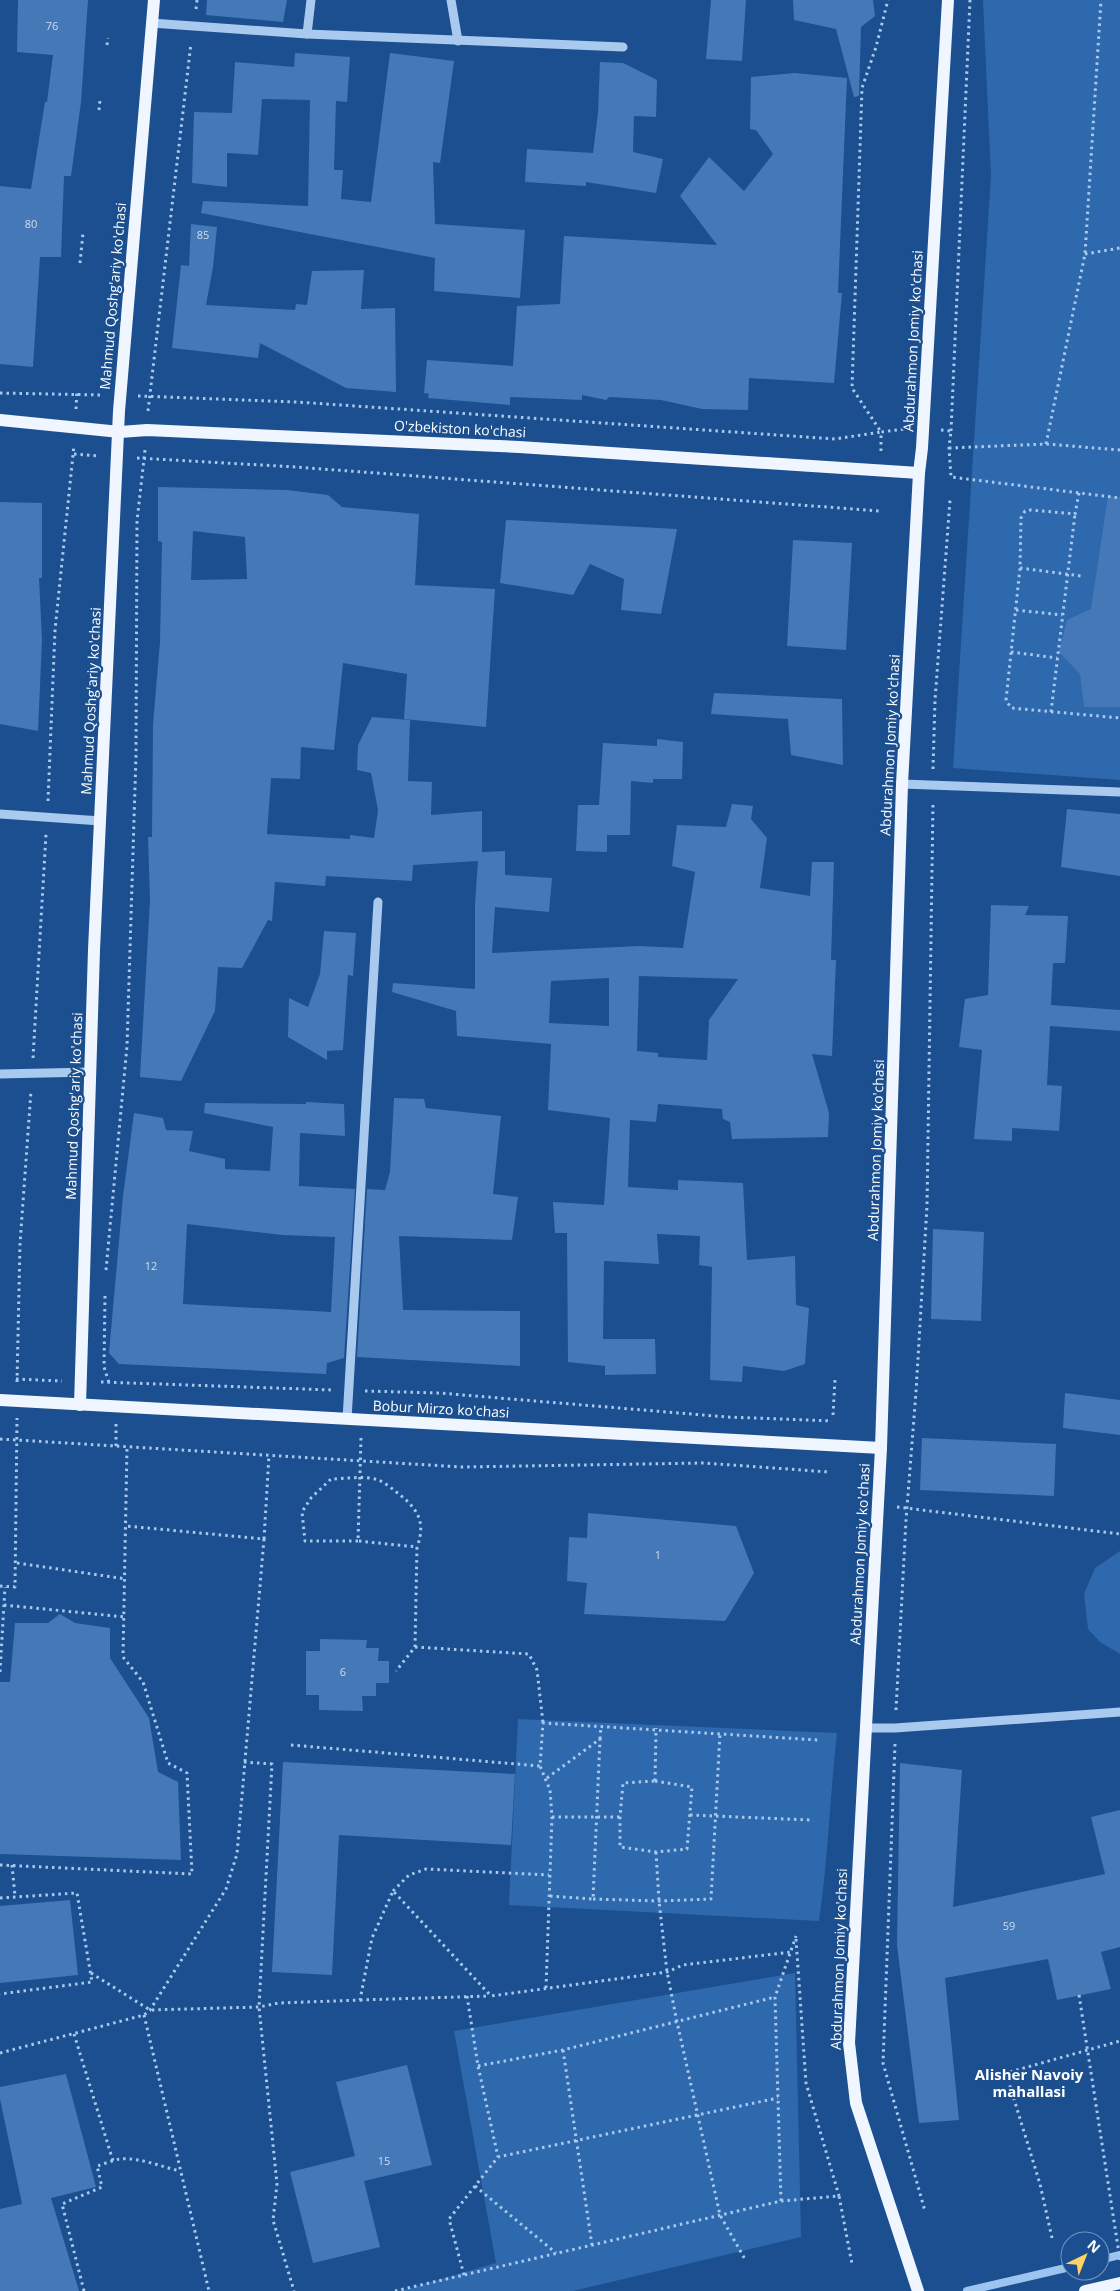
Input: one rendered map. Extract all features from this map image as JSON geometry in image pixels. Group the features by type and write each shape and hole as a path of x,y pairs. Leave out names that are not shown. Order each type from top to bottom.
{"main road":[{"name":"Mahmud Qoshg'ariy ko'chasi","path":"80,1405 101,821 121,394 150,23 154,0"},
{"name":"Abdurahmon Jomiy ko'chasi","path":"918,2291 856,2103 849,2043 881,1448 902,784 948,0"},
{"name":"O'zbekiston ko'chasi","path":"0,420 120,432 147,430 510,446 919,473"},
{"name":"Bobur Mirzo ko'chasi","path":"0,1400 881,1448"},
{"path":"1085,2291 1120,2283"}],"street":[{"path":"307,34 311,0"},
{"path":"452,0 458,41"},
{"path":"150,23 307,34 623,47"},
{"path":"902,784 1120,792"},
{"path":"0,814 101,821"},
{"path":"347,1419 378,902"},
{"path":"0,1074 91,1072"},
{"path":"866,1728 895,1728 1120,1712"}],"path":[{"path":"105,1273 127,1046 136,756 138,521 150,398 197,0"},
{"path":"0,393 121,394 150,398 298,402 835,439 881,432 852,388 862,88 876,47 888,0"},
{"path":"951,431 970,0"},
{"path":"1046,444 1085,254 1101,0"},
{"path":"107,45 108,38"},
{"path":"99,110 100,100"},
{"path":"80,263 83,233"},
{"path":"1085,254 1120,248"},
{"path":"1120,450 1046,444 949,448 951,477 1120,498"},
{"path":"0,1586 15,1587 17,1563 17,1379 20,1244 40,958 55,630 74,454 118,458 305,467 879,511"},
{"path":"1051,712 1079,493"},
{"path":"925,2211 883,2063 895,1728 927,1206 935,700 950,500"},
{"path":"1076,514 1025,511 1021,518 1020,568 1006,700 1011,708 1120,718"},
{"path":"1020,568 1081,576"},
{"path":"1016,610 1062,615"},
{"path":"1011,652 1057,658"},
{"path":"105,1292 104,1367 116,1407 116,1446"},
{"path":"9,1379 439,1393 726,1417 832,1422"},
{"path":"833,1415 835,1379"},
{"path":"358,1541 362,1420"},
{"path":"0,1439 462,1467 704,1463 829,1472"},
{"path":"0,1865 192,1874 187,1772 168,1763 143,1682 123,1657 126,1579 127,1446"},
{"path":"0,2053 144,2015 150,2010 226,1889 237,1854 264,1539 269,1455"},
{"path":"396,1671 415,1647 417,1547 422,1535 420,1518 408,1502 378,1480 359,1478 331,1480 311,1498 302,1512 305,1541 358,1541 417,1547"},
{"path":"878,1504 1120,1534"},
{"path":"126,1526 264,1539"},
{"path":"17,1563 126,1579"},
{"path":"0,1672 5,1586"},
{"path":"4,1604 125,1617"},
{"path":"415,1647 529,1654 537,1670 542,1723 540,1766 547,1778 551,1795 552,1817 546,1988"},
{"path":"542,1723 656,1728 818,1740"},
{"path":"594,1899 601,1726"},
{"path":"656,1728 656,1781"},
{"path":"549,1896 659,1901 711,1898 720,1733"},
{"path":"547,1778 600,1739"},
{"path":"291,1745 540,1766"},
{"path":"244,1762 272,1764 259,2007 277,2184 273,2220 294,2291"},
{"path":"656,1781 692,1787 690,1815 687,1849 656,1852 620,1847 623,1783 656,1781"},
{"path":"690,1815 810,1820"},
{"path":"552,1817 620,1817"},
{"path":"656,1852 667,1972 677,2022 720,2215 746,2261"},
{"path":"12,1865 14,1896"},
{"path":"360,2000 372,1938 393,1891 409,1875 426,1869 549,1875"},
{"path":"393,1891 490,1996"},
{"path":"0,1898 77,1893 92,1982 0,1994"},
{"path":"781,2201 776,1997 796,1936 806,2083 839,2196 852,2264"},
{"path":"91,1973 150,2010 259,2007 279,2003 490,1996 667,1972 684,1964 791,1952"},
{"path":"1079,1995 1120,2260"},
{"path":"467,1996 478,2066 498,2156"},
{"path":"478,2066 562,2050 776,1997"},
{"path":"144,2015 209,2291"},
{"path":"74,2034 113,2161"},
{"path":"1052,2238 1040,2184 1006,2073 1120,2041"},
{"path":"562,2050 592,2245"},
{"path":"464,2274 449,2219 498,2156 778,2098"},
{"path":"84,2291 62,2204 102,2187 97,2166 113,2161 121,2159 142,2162 180,2171"},
{"path":"475,2186 556,2253"},
{"path":"395,2291 781,2201 839,2196"}],"shaded area":[{"path":"983,0 1120,0 1120,780 953,768 991,176"},
{"path":"1120,1551 1120,1654 1100,1642 1088,1629 1084,1594 1095,1568"},
{"path":"518,1719 837,1733 819,1921 509,1905"},
{"path":"795,1973 801,2237 573,2291 400,2291 496,2263 454,2031"}],"building":[{"path":"18,0 88,0 81,102 71,176 64,176 61,257 40,257 33,367 0,364 0,186 31,189 45,102 47,102 53,55 17,52"},
{"path":"207,0 287,0 283,22 206,15"},
{"path":"711,0 746,0 742,61 706,59"},
{"path":"793,0 873,0 875,16 861,27 859,96 854,97 836,29 794,20"},
{"path":"295,53 350,57 347,102 336,101 334,170 343,170 341,199 371,202 390,53 454,61 440,163 433,162 435,224 525,230 520,298 434,291 435,258 201,213 203,201 308,206 310,100 262,99 258,155 227,153 227,187 192,183 194,112 232,113 235,62 294,67"},
{"path":"600,62 623,63 657,80 656,117 634,116 633,152 663,159 656,193 586,182 586,186 525,182 527,149 593,153 598,113"},
{"path":"795,73 847,78 838,293 842,293 834,383 749,378 748,410 702,409 661,400 609,397 606,400 582,395 582,400 510,397 510,405 428,398 429,394 424,393 427,360 513,366 517,306 560,304 564,236 717,245 680,196 709,157 744,191 773,154 756,130 750,129 751,77"},
{"path":"191,224 217,227 213,267 206,305 295,310 296,304 307,305 312,271 364,270 361,309 395,308 396,392 346,388 260,343 258,358 172,348 181,265 189,266"},
{"path":"158,487 287,490 328,495 342,507 419,514 415,585 495,589 486,727 404,719 407,674 343,663 334,750 301,747 300,779 271,778 267,834 350,839 350,835 374,838 378,810 371,773 357,770 358,745 372,717 410,720 408,781 432,782 431,815 482,811 482,852 505,851 505,875 552,878 549,912 495,907 492,953 639,946 683,948 695,872 672,866 677,825 726,827 732,804 753,806 751,819 767,838 760,888 810,896 812,862 834,862 831,960 836,960 832,1056 812,1054 829,1113 828,1137 732,1139 730,1122 723,1119 722,1109 658,1104 656,1122 630,1120 628,1187 678,1190 678,1180 743,1183 747,1260 795,1256 796,1305 809,1308 805,1364 784,1371 743,1366 742,1382 710,1380 712,1267 699,1265 700,1236 657,1234 659,1264 604,1261 603,1339 655,1339 656,1374 605,1375 605,1366 568,1362 567,1233 555,1233 553,1202 604,1205 610,1118 548,1110 551,1044 457,1036 456,1011 392,992 393,983 475,989 475,904 478,861 413,865 412,881 326,876 325,886 275,882 272,921 268,920 242,968 218,967 215,1011 181,1081 140,1077 150,900 148,837 152,837 153,724 160,642 162,542 158,541","holes":["193,531 245,537 247,579 191,580","639,976 738,979 709,1020 707,1060 658,1057 658,1053 637,1051","609,978 609,1026 549,1023 551,981"]},
{"path":"1108,496 1120,497 1120,707 1084,707 1080,674 1059,652 1067,620 1091,609"},
{"path":"0,502 42,503 42,578 39,578 42,640 38,731 0,724"},
{"path":"506,520 677,529 661,614 621,610 624,579 590,564 573,595 500,583"},
{"path":"793,540 852,543 846,650 787,646"},
{"path":"714,693 842,699 843,765 791,755 788,719 711,714"},
{"path":"657,739 683,742 682,779 653,779 653,783 631,781 630,835 607,835 607,852 576,851 578,805 599,805 603,743 657,746"},
{"path":"1067,809 1120,814 1120,876 1061,867"},
{"path":"991,905 1029,906 1025,915 1068,916 1065,963 1053,963 1051,1005 1120,1010 1120,1031 1050,1026 1047,1085 1062,1086 1059,1131 1012,1128 1012,1141 974,1139 982,1050 959,1047 965,999 988,995"},
{"path":"324,931 356,933 353,976 348,975 343,1050 327,1051 327,1060 288,1037 289,998 308,1007 320,974"},
{"path":"394,1098 424,1099 426,1108 501,1116 493,1194 518,1197 512,1240 399,1236 403,1310 520,1311 520,1366 357,1357 367,1189 385,1190 390,1172"},
{"path":"306,1102 344,1104 345,1136 300,1133 299,1186 355,1189 344,1358 327,1363 326,1374 119,1364 109,1353 123,1196 134,1113 163,1118 166,1130 193,1131 189,1151 225,1159 225,1169 270,1171 273,1127 204,1113 205,1103 306,1104","holes":["187,1224 283,1235 335,1237 331,1312 183,1304"]},
{"path":"933,1229 984,1232 981,1321 931,1319"},
{"path":"1065,1393 1120,1400 1120,1435 1063,1428"},
{"path":"922,1438 1056,1444 1054,1496 920,1490"},
{"path":"588,1513 736,1526 754,1573 725,1621 584,1614 587,1583 567,1581 569,1537 587,1538"},
{"path":"60,1614 75,1623 110,1628 110,1658 149,1718 158,1772 178,1782 181,1860 0,1854 0,1682 10,1682 15,1623 48,1623"},
{"path":"320,1639 367,1640 366,1648 379,1648 378,1661 389,1661 389,1683 376,1683 376,1696 362,1696 363,1711 319,1710 319,1695 306,1695 306,1651 320,1651"},
{"path":"283,1762 515,1774 511,1845 339,1835 332,1975 272,1972"},
{"path":"900,1763 962,1770 953,1907 1105,1874 1091,1817 1120,1810 1120,1947 1101,1952 1111,1989 1057,2000 1048,1959 945,1978 959,2120 919,2123 897,1945"},
{"path":"70,1900 78,1975 0,1983 0,1906"},
{"path":"407,2065 432,2165 364,2181 380,2247 313,2263 290,2172 355,2156 336,2082"},
{"path":"66,2074 96,2187 51,2198 79,2291 0,2291 0,2209 22,2204 0,2099 0,2087"}],"waterway":[{"path":"1110,2258 1120,2255"},
{"path":"967,2291 1060,2269"}],"district":[{"name":"Alisher Navoiy mahallasi","path":"1029,2084"}]}
